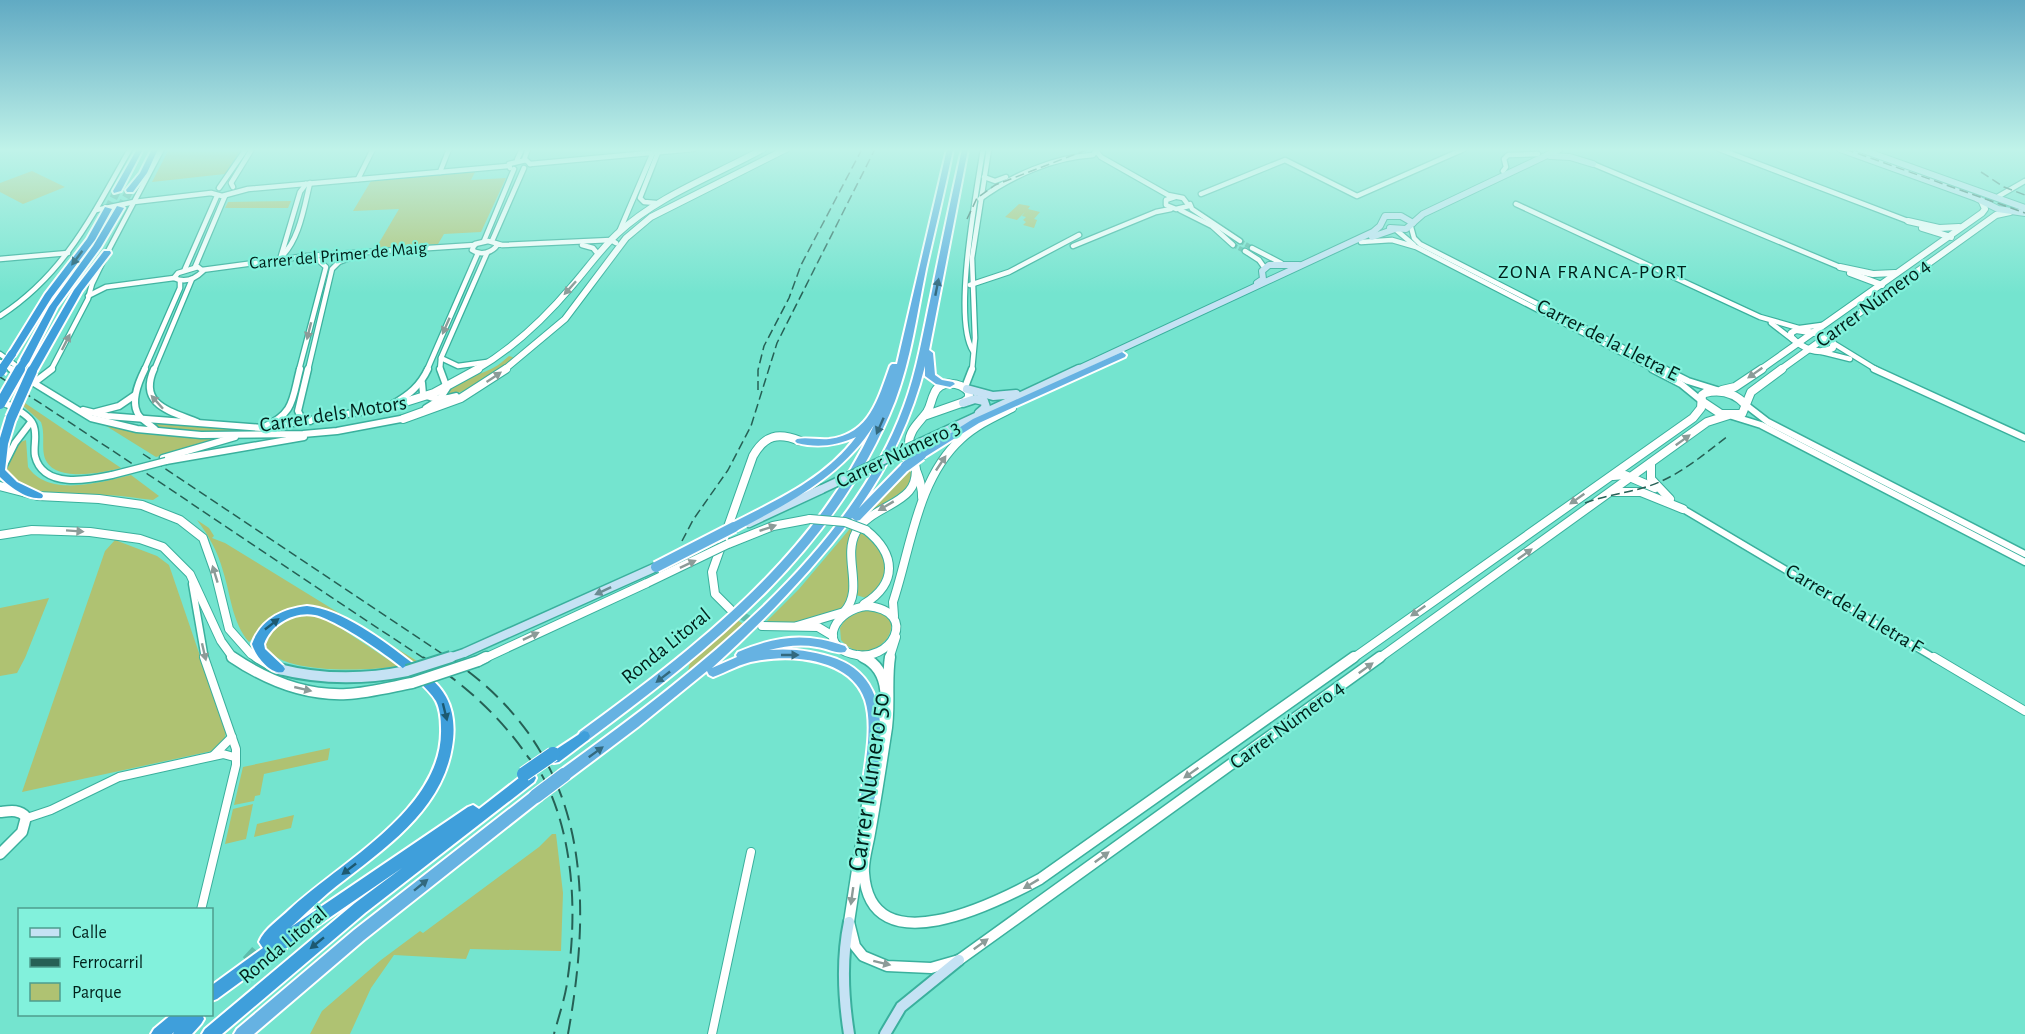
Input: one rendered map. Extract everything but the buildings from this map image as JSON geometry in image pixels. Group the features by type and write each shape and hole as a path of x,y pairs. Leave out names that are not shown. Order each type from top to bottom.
{"highway":[{"name":"Ronda Litoral","path":"210,1034 369,901 526,776 634,700 691,655 744,608 786,564 828,513 859,467 879,430 895,389 939,197"},
{"name":"Ronda Litoral","path":"242,1034 359,935 536,796 686,688 756,623 805,570 852,513 887,454 914,390 954,197"},
{"path":"0,372 42,306 91,240 107,208"},
{"path":"0,404 42,327 65,290 97,247 120,208"},
{"path":"29,374 78,290 107,253"},
{"path":"656,567 734,529 786,500 838,465 859,441 877,409 894,370 913,298 918,289"},
{"path":"930,321 929,373 935,380 951,384"},
{"path":"38,496 12,484 0,472 3,444 10,418 43,346 45,334 42,327"},
{"path":"805,570 816,563 871,499 914,461 976,421 1122,355"},
{"path":"800,441 828,443 850,436 867,424 877,409"},
{"path":"266,942 307,902 391,836 410,816 424,798 440,769 448,730 444,707 437,691 429,683 358,633 324,613 307,610 290,613 275,621 263,632 258,644 260,651 279,669"},
{"path":"686,688 758,648 779,642 814,641 841,649"},
{"path":"713,672 756,656 797,654 829,661 853,675 867,692 873,712 868,797"},
{"path":"213,993 302,928 526,776"},
{"path":"159,1034 190,1017"},
{"path":"181,1034 190,1017"}],"main road":[{"path":"1399,215 1415,212 1447,197"},
{"path":"1122,355 1361,242 1412,225 1423,214 1457,197"},
{"path":"1972,197 2010,212 2023,214"},
{"path":"1995,197 2025,207"},
{"path":"2004,197 2025,207"},
{"path":"1979,200 2023,214"},
{"path":"1399,215 1408,218 1412,225"},
{"name":"Carrer Número 3","path":"734,529 1376,230 1385,216 1399,215"},
{"path":"1382,223 1395,229"},
{"path":"1250,290 1262,280 1264,267 1281,263 1306,263"},
{"path":"966,388 982,395 1000,396 1037,388"},
{"path":"963,403 978,399 987,404 969,420"},
{"path":"279,669 334,680 371,678 406,671 464,653 656,567"},
{"path":"849,922 844,948 844,980 849,1034"},
{"path":"885,1034 901,1007 960,960"}],"street":[{"path":"0,316 24,301 69,253 102,197"},
{"path":"35,382 51,371 107,253 137,197"},
{"path":"97,207 107,208 134,202 188,197"},
{"path":"88,296 106,287 177,277 190,262 213,197"},
{"path":"195,267 224,197"},
{"path":"261,264 285,250 299,197"},
{"path":"282,258 305,197"},
{"path":"474,391 439,399 427,397 421,390 422,382 475,249 484,241 502,197"},
{"path":"492,241 511,197"},
{"path":"618,232 634,197"},
{"path":"639,197 644,202 657,203"},
{"name":"Carrer dels Motors","path":"74,406 90,413 141,419 272,428 380,410 427,397 466,378 488,362 544,315 576,282 618,232 667,197"},
{"name":"Carrer dels Motors","path":"74,406 99,421 162,432 240,436 337,431 403,419 446,405 474,391 520,358 564,319 626,238 651,217 690,197"},
{"path":"973,351 966,340 966,262 976,197"},
{"path":"1162,197 1165,203 1175,209 1187,211 1212,226 1233,244"},
{"path":"1156,212 1175,197"},
{"path":"1176,197 1186,199 1193,210 1217,224 1240,242"},
{"path":"1673,197 1881,285 1898,285"},
{"path":"1846,197 1948,236 1966,236"},
{"path":"924,416 937,408 963,403 969,396 966,388 971,370 974,341 972,258 980,199"},
{"name":"Carrer Número 4","path":"849,922 852,940 860,953 878,964 931,968 960,960 1609,493 1699,412 1703,402 1702,395 1735,387 1787,350 1792,334 1823,325 1881,285 1985,211 1979,200"},
{"path":"1073,246 1156,212 1187,208 1190,204"},
{"path":"1516,204 1760,317 1792,334 1809,348 1865,365 2025,438"},
{"name":"Carrer Número 4","path":"872,901 890,918 915,924 955,918 1006,898 1049,872 1606,478 1628,474 1652,462 1707,422 1729,415 1742,414 1751,391 1996,215 2010,212"},
{"name":"Carrer de la Lletra E","path":"1412,225 1414,238 1420,244 1688,381 1720,391"},
{"path":"1922,227 1962,226"},
{"path":"1922,227 1932,237 1934,246"},
{"name":"Carrer de la Lletra E","path":"1395,229 1420,249"},
{"path":"966,305 967,288 971,285 981,283 1079,235"},
{"path":"1948,236 1952,246"},
{"path":"496,246 582,245 626,238"},
{"name":"Carrer de la Lletra E","path":"1361,242 1392,240 1420,249 1681,384 1703,402"},
{"path":"484,241 492,241"},
{"path":"492,241 496,246"},
{"path":"403,419 425,410 439,399 447,388 440,370 441,358 487,253 496,246 611,242"},
{"path":"611,242 614,253"},
{"path":"582,245 593,248 598,254"},
{"path":"1252,248 1281,263"},
{"name":"Carrer del Primer de Maig","path":"261,264 282,258 475,249 487,253"},
{"path":"285,250 305,258"},
{"path":"1245,251 1259,260 1264,267"},
{"path":"0,259 69,253"},
{"path":"310,421 301,417 298,411 332,269 339,262 358,255"},
{"name":"Carrer del Primer de Maig","path":"201,272 305,258 358,255"},
{"path":"262,428 279,420 289,410 326,267 338,257"},
{"path":"316,259 326,267"},
{"path":"966,262 967,282 971,285"},
{"path":"185,269 195,267"},
{"path":"195,267 201,272 192,279 187,287 170,334 149,381 149,389 154,401 162,408 173,414 209,425"},
{"path":"1851,272 1879,275 1897,273"},
{"path":"1851,272 1863,283 1865,295"},
{"path":"141,419 135,410 135,395 180,288 177,277"},
{"path":"95,279 109,283 177,277 192,279"},
{"path":"1881,285 1886,294"},
{"path":"1760,317 1792,334 1810,330 1825,337 1865,365"},
{"path":"966,321 969,339 974,341"},
{"path":"1800,355 1832,350 1835,330"},
{"path":"0,354 29,374 35,382 74,406"},
{"path":"797,626 819,627 833,636 841,649 858,655 872,654 882,650 896,637 898,626 892,605 919,516 937,467 966,434 992,418 1122,355"},
{"path":"441,358 460,367 488,362"},
{"path":"0,362 29,374"},
{"path":"919,516 923,486 921,473 910,450 909,438 931,406 933,397 940,387 964,379 971,370"},
{"path":"380,410 407,396 422,382"},
{"path":"951,384 966,388"},
{"path":"1720,391 1739,398 1768,422 2025,554"},
{"path":"90,413 115,408 135,395"},
{"path":"933,397 938,403 948,406"},
{"path":"0,400 32,422 38,466 52,476 82,480 112,475 272,428"},
{"path":"1703,402 1714,411 1761,425 2025,562"},
{"name":"Carrer dels Motors","path":"141,419 162,432"},
{"path":"0,472 17,441 32,422"},
{"path":"165,460 337,431"},
{"path":"218,442 222,435"},
{"path":"731,610 715,596 711,584 711,572 753,456 761,443 771,436 787,435 800,441"},
{"path":"17,441 28,438 35,445"},
{"path":"833,636 833,626 853,598 851,551 854,537 873,514 912,488 917,480 914,461"},
{"path":"1652,462 1649,475 1655,493"},
{"path":"1628,474 1683,509"},
{"path":"0,486 38,496 99,499 142,505 180,520 202,538 215,572 229,629 251,654 279,669"},
{"path":"1609,493 1629,491 1655,493"},
{"name":"Carrer de la Lletra F","path":"1683,509 2025,711"},
{"name":"Carrer Número 3","path":"190,574 220,641 233,658 260,675 281,684 310,691 338,693 377,690 412,683 478,661 728,544 773,526 810,519 845,522 866,530 883,546 891,569 889,578 873,598 858,607"},
{"path":"0,536 61,530 140,539 163,547 190,574 203,654 236,749 234,757 236,765 201,908"},
{"path":"762,626 778,629 797,626 858,607 879,607 894,616"},
{"name":"Carrer Número 50","path":"872,901 866,886 865,866 889,714 888,661 896,637"},
{"name":"Carrer Número 50","path":"849,922 884,711 885,690 878,667 858,655"},
{"path":"212,756 227,744 232,736"},
{"path":"27,818 46,814 91,789 119,777 223,754 234,757"},
{"path":"0,812 15,811 27,818"},
{"path":"0,854 19,840 25,831 27,818"},
{"path":"712,1034 751,852"}],"green space":[{"path":"10,197 40,197 23,204"},
{"path":"361,197 497,197 481,232 444,234 438,244 376,248 399,209 353,211"},
{"path":"291,201 288,208 225,208 228,202"},
{"path":"1019,204 1030,206 1028,209 1040,212 1034,219 1037,220 1034,228 1023,225 1026,222 1023,220 1026,217 1022,216 1025,212 1017,220 1005,217"},
{"path":"509,356 516,358 469,389 443,398 458,383 493,368"},
{"path":"22,401 121,468 90,474 66,473 56,470 48,464 44,455 41,422 21,404"},
{"path":"146,421 259,429 238,435 159,429"},
{"path":"103,424 215,438 213,442 156,457"},
{"path":"26,440 28,467 37,477 62,485 76,485 131,475 159,496 153,500 63,494 35,490 23,485 13,479 6,469 18,443"},
{"path":"911,466 914,477 907,489 871,512 849,543 850,595 844,607 817,619 795,623 765,623 799,589 859,518"},
{"path":"197,520 209,528 214,536 212,538 225,543 417,661 410,663 334,613 313,608 268,623 249,642 235,617 216,551"},
{"path":"859,532 877,546 885,563 881,581 866,598 856,595 854,556"},
{"path":"115,540 157,556 169,565 226,732 224,742 212,751 22,792 105,551"},
{"path":"49,598 17,673 0,676 0,608"},
{"path":"864,610 881,613 890,620 891,630 886,639 877,647 866,651 853,649 841,640 840,628 846,618"},
{"path":"298,614 324,617 398,666 346,670 323,669 284,661 270,653 263,642 275,625"},
{"path":"737,620 745,625 687,676 690,662"},
{"path":"330,748 328,760 264,774 260,795 255,796 254,801 234,805 243,767"},
{"path":"253,804 246,839 225,844 233,809"},
{"path":"294,815 291,828 254,837 257,824"},
{"path":"552,834 556,834 563,893 561,951 470,949 466,959 394,955 371,988 350,1034 310,1034 322,1011 381,960 420,931 423,933 539,847"}],"tunnel":[{"path":"108,209 114,197"},
{"path":"120,208 126,197"},
{"path":"1240,241 1252,248"},
{"path":"1233,245 1245,251"},
{"path":"732,610 755,623"},
{"path":"248,962 266,942"}],"railway":[{"path":"758,390 758,370 764,346 789,298 801,265 837,197"},
{"path":"682,541 693,520 728,470 751,426 777,343 851,197"},
{"path":"967,219 978,197"},
{"path":"1981,197 2025,213"},
{"path":"0,377 425,659"},
{"path":"1585,503 1660,482 1690,464 1728,436"},
{"path":"143,454 450,659"},
{"path":"423,657 467,690 506,728 541,773 554,802 567,851 572,902 571,952 567,983 554,1034"},
{"path":"448,657 494,693 529,734 554,777 570,824 578,873 580,925 576,979 568,1034"}],"district":[{"name":"ZONA FRANCA-PORT","path":"1593,272"}]}
